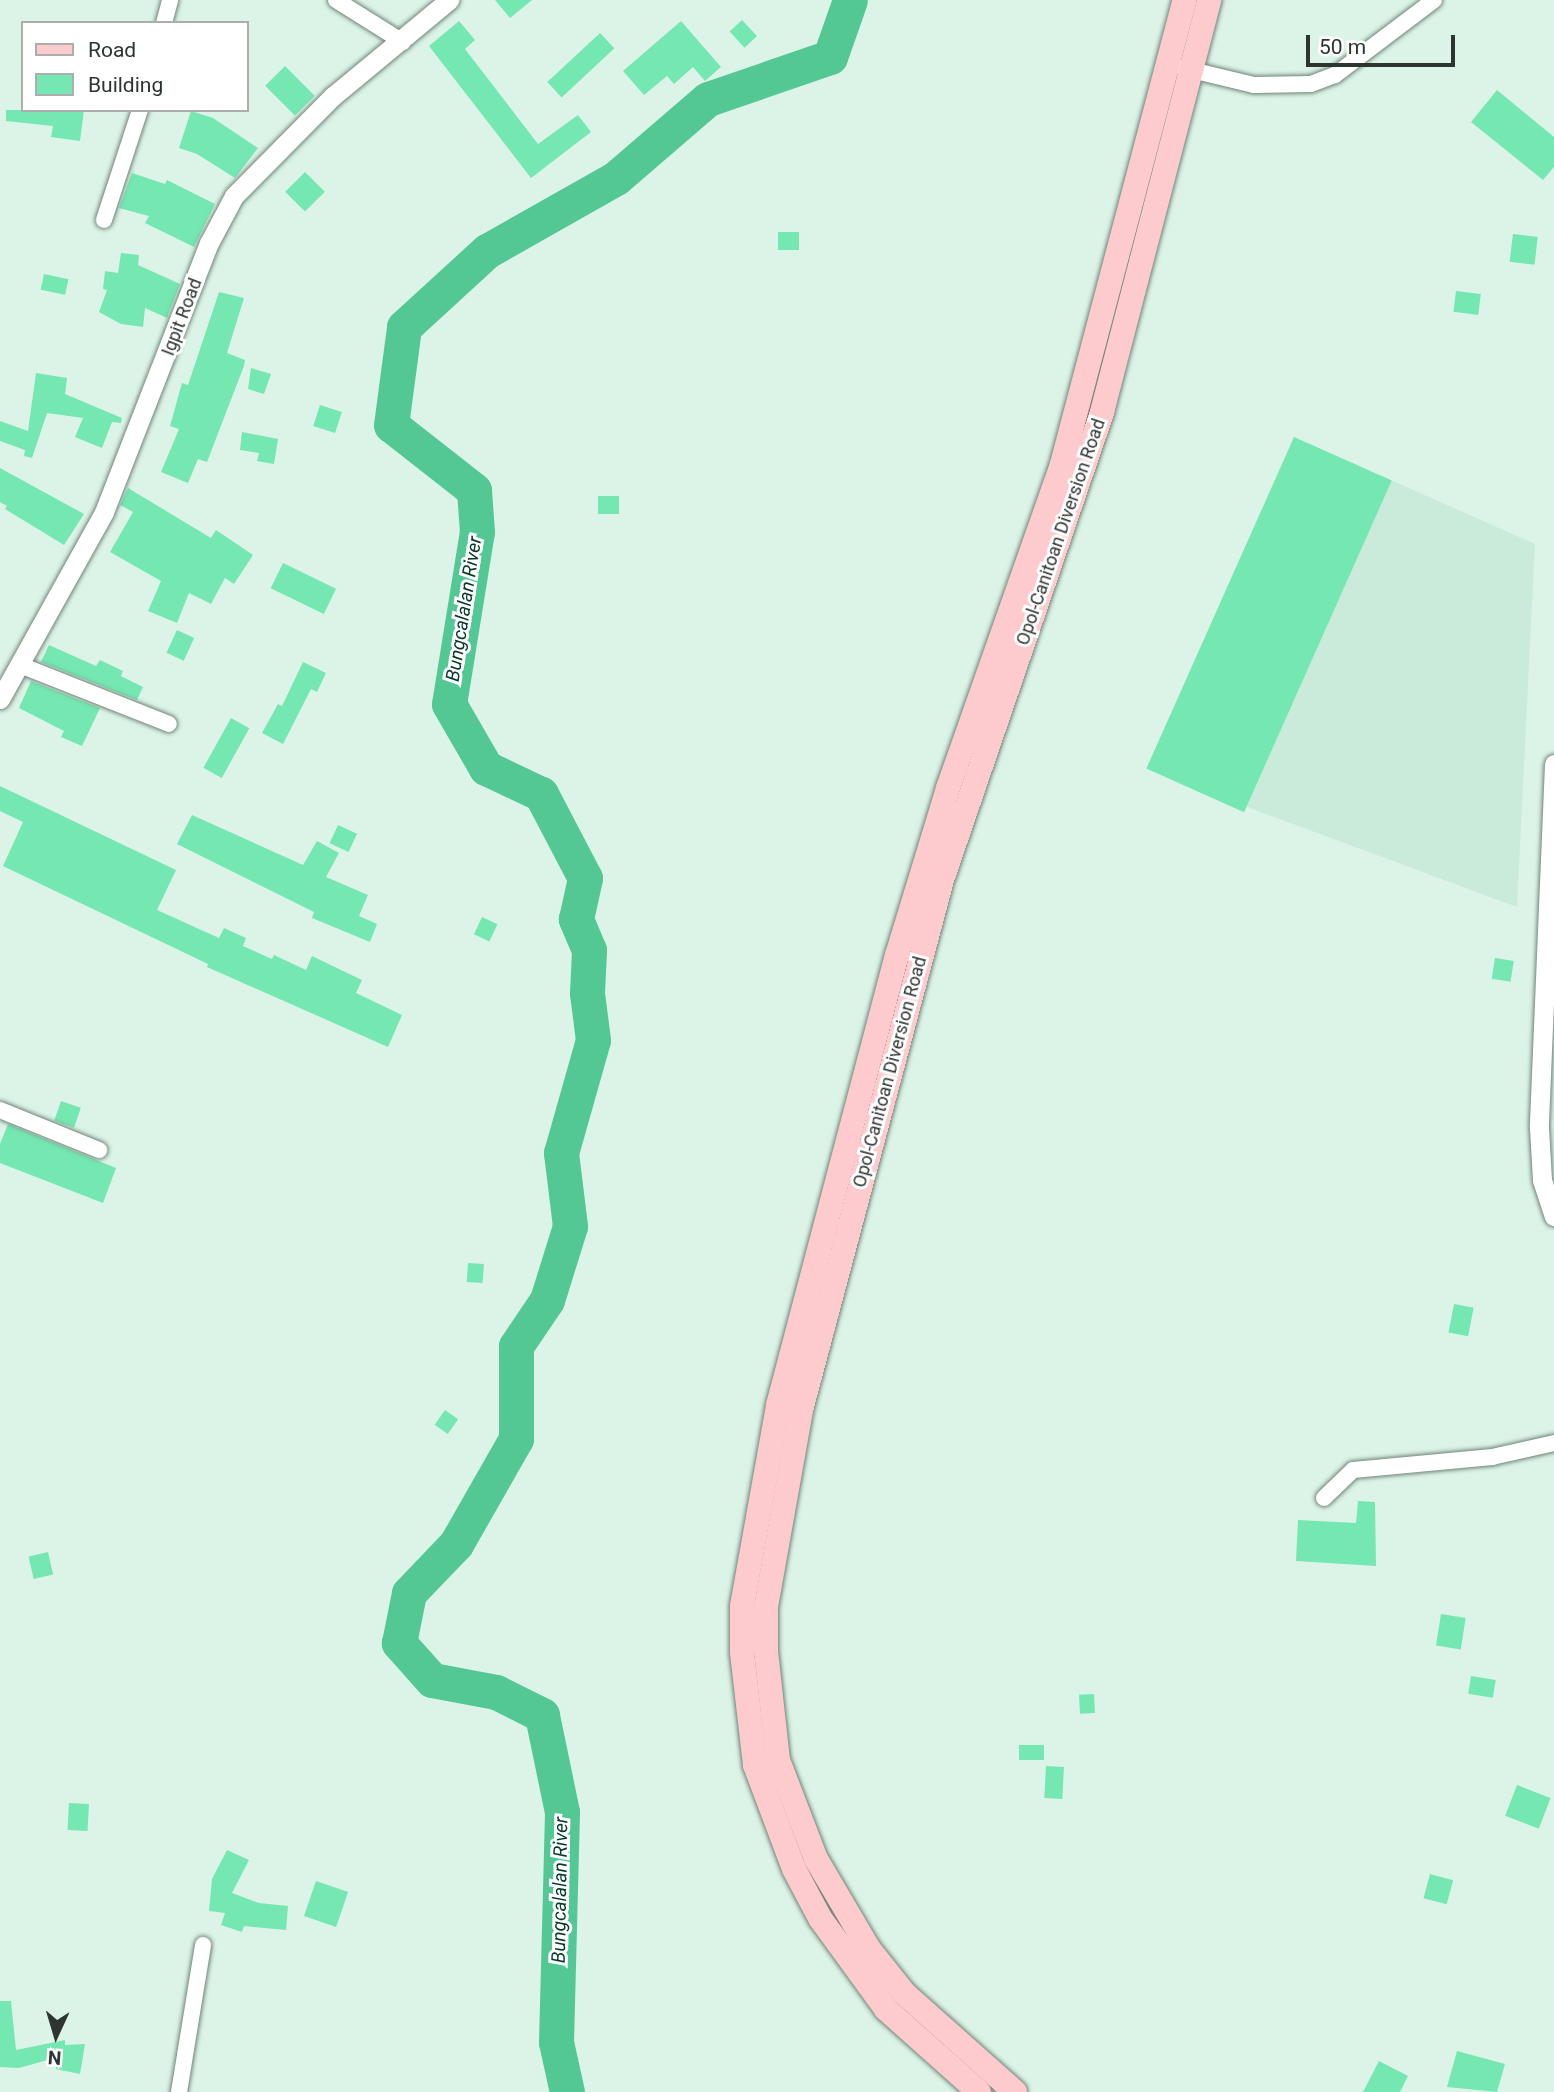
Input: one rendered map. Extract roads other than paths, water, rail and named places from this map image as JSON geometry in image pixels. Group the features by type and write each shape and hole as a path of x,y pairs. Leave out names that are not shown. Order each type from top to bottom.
{"main road":[{"name":"Opol-Canitoan Diversion Road","path":"1015,2092 904,1993 855,1927 816,1859 778,1760 766,1651 767,1597 801,1410 942,880 1069,519 1182,67 1185,0"},
{"name":"Opol-Canitoan Diversion Road","path":"979,2092 886,2009 820,1918 794,1869 755,1765 742,1652 742,1606 778,1405 903,931 948,788 1062,464 1182,67 1209,0"}],"street":[{"path":"165,21 170,0"},
{"path":"336,0 403,42"},
{"path":"1182,67 1254,85 1311,84 1335,75 1434,0"},
{"name":"Igpit Road","path":"2,691 20,665 104,512 209,243 234,196 333,96 403,42 447,1"},
{"path":"104,220 139,112"},
{"path":"20,665 169,724"},
{"path":"1554,764 1539,1128 1542,1180 1554,1216"},
{"path":"0,1110 99,1150"},
{"path":"1324,1498 1353,1470 1492,1457 1554,1443"},
{"path":"179,2092 203,1945"}],"waterway":[{"name":"Bungcalalan River","path":"567,2092 556,2042 562,1812 542,1715 496,1692 432,1680 399,1643 409,1593 456,1544 516,1439 516,1346 547,1300 570,1226 561,1153 593,1040 587,993 589,950 576,919 585,878 541,794 486,768 449,704 477,532 474,490 391,425 404,327 487,251 616,178 708,99 830,57 850,0"}]}
